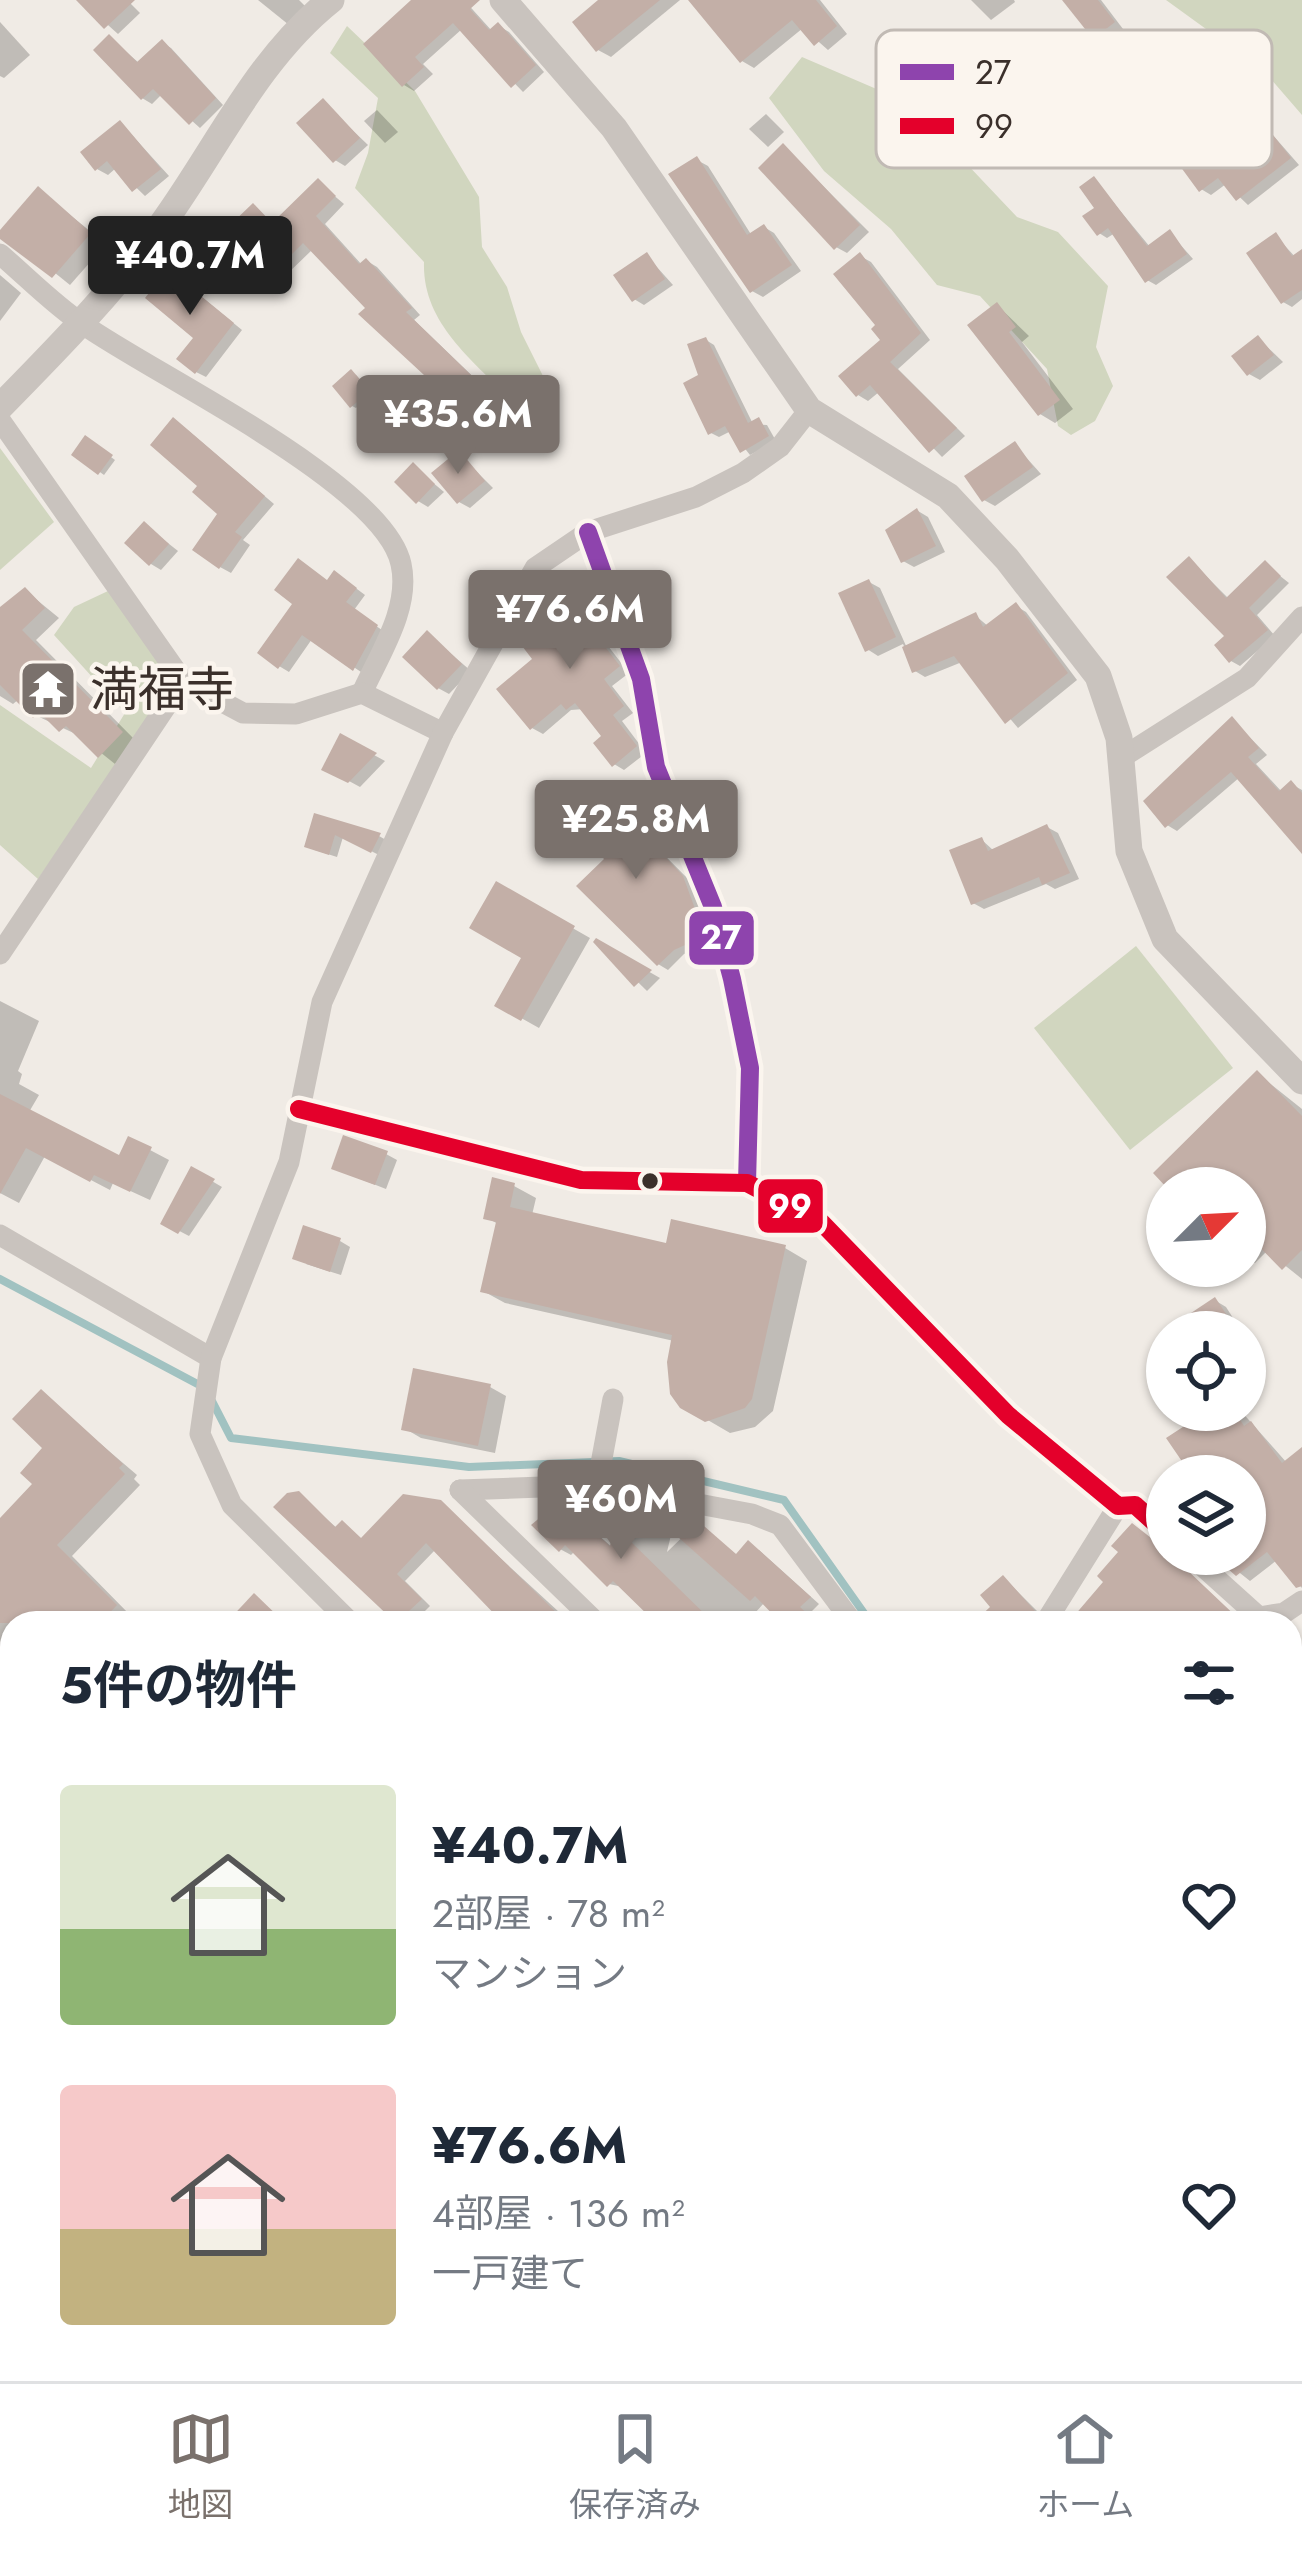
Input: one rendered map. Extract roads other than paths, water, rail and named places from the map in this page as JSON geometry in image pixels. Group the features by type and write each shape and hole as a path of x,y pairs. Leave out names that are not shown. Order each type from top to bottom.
{"street":[{"path":"0,407 82,324 165,221 246,94 331,0"},
{"path":"503,0 614,128 809,410 948,496 1007,559 1098,676 1121,758 1129,851 1166,939 1302,1081"},
{"path":"0,254 82,324 303,460 393,536 403,569 399,613 362,693"},
{"path":"338,1611 232,1505 200,1434 211,1358 289,1162 322,1002 442,733 535,568 588,532 696,497 743,472 780,447 809,410"},
{"path":"0,420 183,680 244,713 296,714 362,693 442,733"},
{"path":"588,532 641,680 656,767 706,886 732,979 750,1068 748,1183"},
{"path":"1121,758 1247,678 1302,617"},
{"path":"0,954 183,680"},
{"path":"299,1109 581,1180 748,1183 822,1223 1007,1415 1118,1506 1135,1504 1146,1514"},
{"path":"0,1235 211,1358"},
{"path":"597,1485 613,1399"},
{"path":"585,1611 460,1490 597,1485 780,1525 844,1611"},
{"path":"1052,1611 1118,1506"},
{"path":"1212,1575 1251,1611"}],"waterway":[{"path":"0,1279 205,1388"},
{"path":"212,1401 231,1438 469,1467 619,1461 784,1500 863,1611"}],"place":[{"name":"満福寺","path":"48,689"}]}
